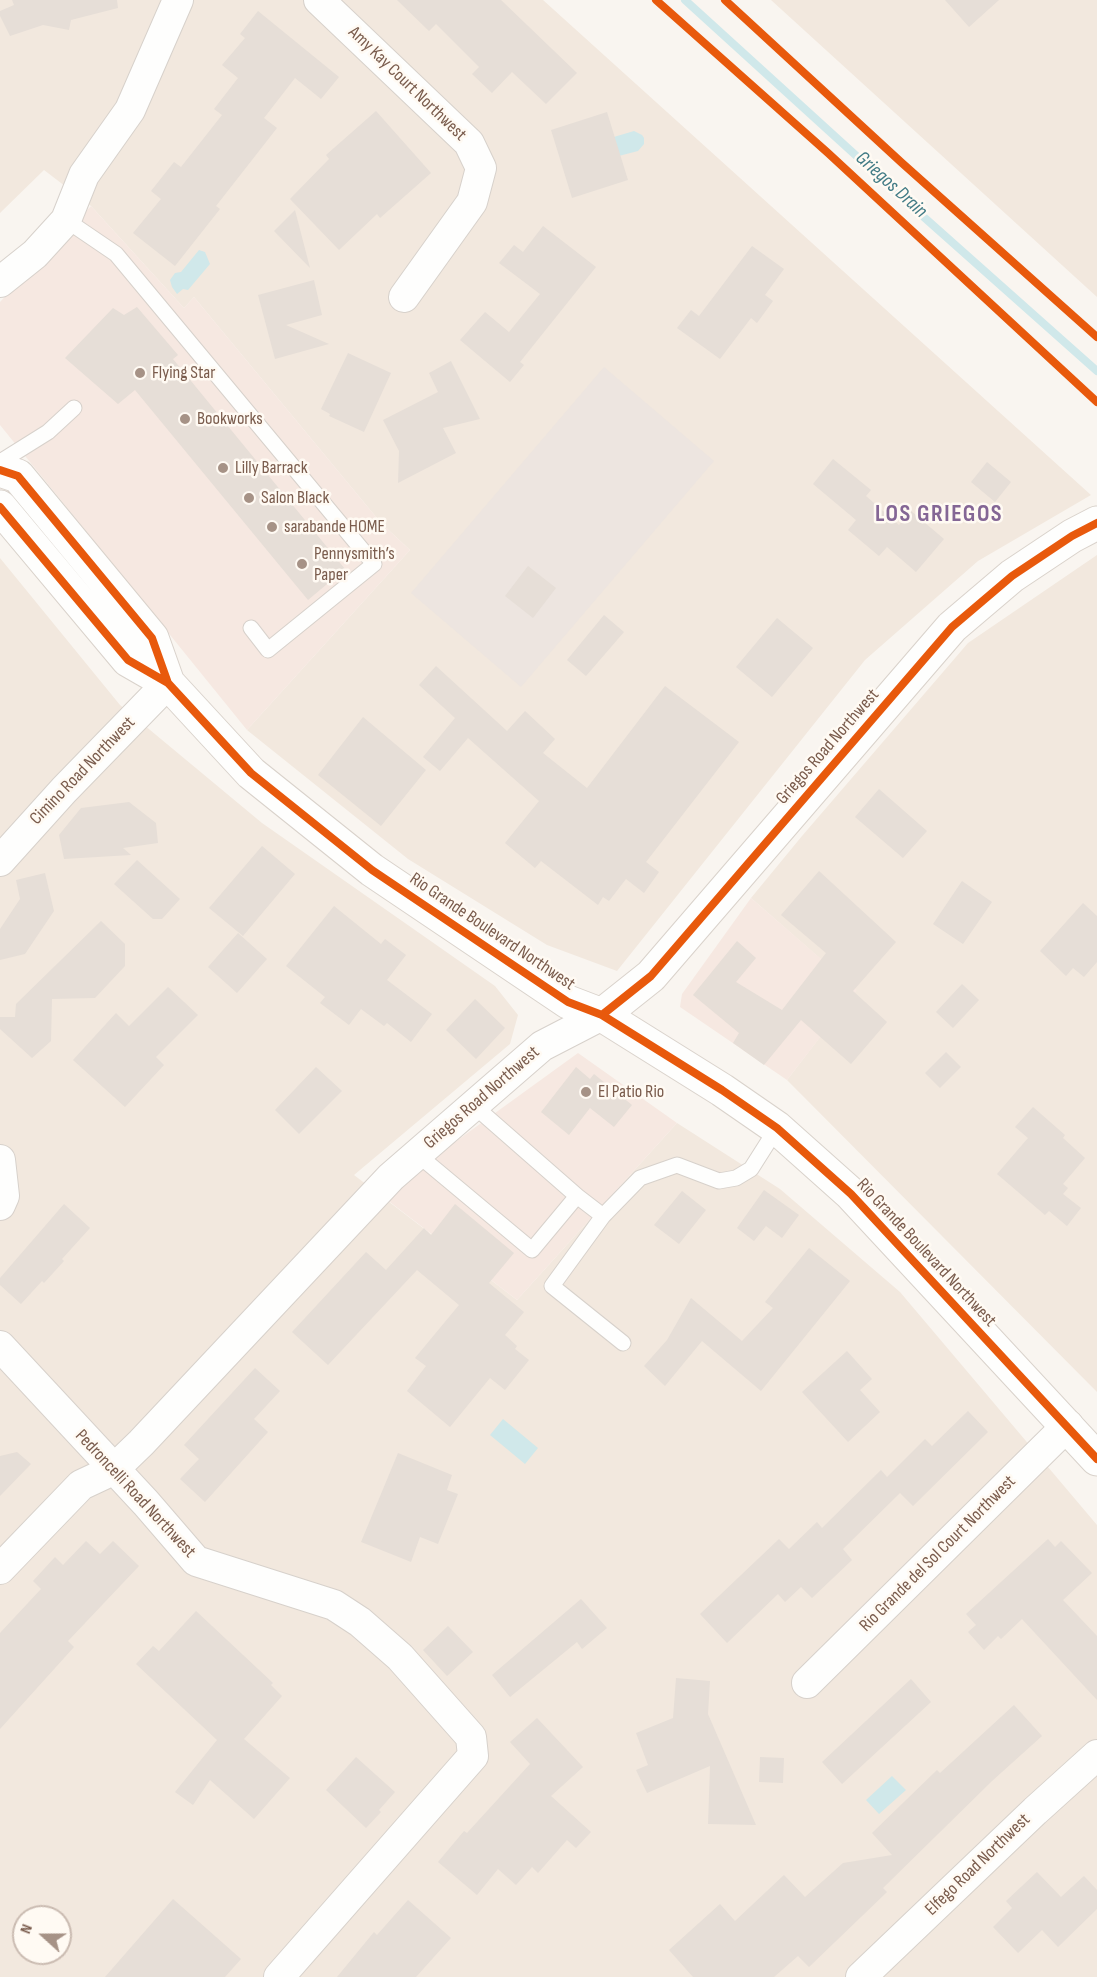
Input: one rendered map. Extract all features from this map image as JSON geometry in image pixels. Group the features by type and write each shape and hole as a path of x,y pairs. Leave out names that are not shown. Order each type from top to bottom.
{"main road":[{"name":"Rio Grande Boulevard Northwest","path":"0,470 18,476 152,638 168,683"},
{"name":"Rio Grande Boulevard Northwest","path":"0,507 128,660 168,683 251,772 372,870 568,1002 602,1015 722,1090 777,1128 851,1194 1068,1425 1097,1459"},
{"name":"Griegos Road Northwest","path":"602,1015 651,976 952,627 1012,576 1072,536 1097,523"}],"street":[{"path":"0,282 35,254 66,220 84,175 130,110 178,0"},
{"name":"Amy Kay Court Northwest","path":"319,0 469,143 481,168 472,202 404,297"},
{"name":"Cimino Road Northwest","path":"0,861 64,790 168,683"},
{"name":"Griegos Road Northwest","path":"113,1470 391,1177 472,1104 542,1046 602,1015"},
{"path":"0,1160 4,1196 0,1205"},
{"name":"Pedroncelli Road Northwest","path":"0,1346 146,1503 196,1561 334,1605 360,1622 400,1657 471,1737 473,1756 279,1977"},
{"name":"Rio Grande del Sol Court Northwest","path":"807,1683 1068,1425"},
{"path":"0,1569 81,1485 113,1470"},
{"name":"Elfego Road Northwest","path":"861,1977 1035,1810 1097,1755"}],"lane":[{"path":"66,220 116,254 374,564 268,650 251,628"},
{"path":"0,462 48,432 74,408"},
{"path":"472,1104 603,1216"},
{"path":"623,1343 552,1286 603,1216 640,1178 677,1166 719,1181 736,1178 751,1170 777,1128"},
{"path":"417,1154 532,1250 577,1196"}],"shaded area":[{"path":"0,0 543,0 1091,495 978,561 865,660 617,971 547,945 408,859 247,730 410,550 381,523 194,297 184,308 91,206 44,170 0,213"},
{"path":"771,0 1097,0 1097,297"},
{"path":"91,206 184,308 194,297 381,523 410,550 247,730 0,425 0,302"},
{"path":"604,367 714,461 521,687 411,593"},
{"path":"1097,555 1097,1392 787,1080 856,990 751,898 968,643"},
{"path":"0,558 120,705 262,823 495,986 518,1015 510,1044 354,1175 517,1300 677,1123 780,1189 900,1292 1097,1525 1097,1977 0,1977"},
{"path":"751,898 857,990 787,1080 680,1007 682,994"},
{"path":"578,1053 677,1123 517,1300 386,1199 415,1171"}],"water":[{"path":"634,131 642,135 644,144 638,151 611,158 607,139"},
{"path":"199,250 205,252 210,264 188,290 183,289 177,294 170,280 175,273 181,272"},
{"path":"503,1419 538,1448 525,1464 490,1435"},
{"path":"892,1776 906,1790 879,1814 866,1800"}],"building":[{"path":"12,0 117,0 118,8 71,20 69,30 43,25 10,36 0,16 0,11 14,5"},
{"path":"397,0 501,0 577,73 546,104 512,72 492,93 472,74 479,67 436,24 429,31"},
{"path":"945,0 999,0 969,27"},
{"path":"258,11 339,77 321,99 295,78 264,118 277,128 216,206 220,209 175,266 133,233 161,199 151,191 174,162 181,167 222,115 214,109 238,78 222,65 245,38 240,34"},
{"path":"376,111 431,173 380,218 377,214 339,250 290,199 329,159 326,155"},
{"path":"607,112 628,180 572,198 551,130"},
{"path":"295,210 310,268 274,231"},
{"path":"543,226 596,267 520,362 524,365 510,382 460,340 485,312 509,332 540,294 499,263 514,245 523,252"},
{"path":"752,246 784,269 765,295 773,301 757,323 751,318 720,359 677,328 691,310 699,316"},
{"path":"314,280 322,315 286,325 329,344 275,359 258,295"},
{"path":"137,307 178,355 173,359 345,569 308,600 135,390 118,404 65,358 113,308 124,315"},
{"path":"348,353 391,373 364,432 329,416 330,414 321,409"},
{"path":"451,361 480,419 443,428 456,453 398,483 399,451 383,420 438,392 429,373"},
{"path":"833,459 871,490 866,496 899,525 911,511 944,539 916,572 887,547 879,556 848,530 856,520 813,484"},
{"path":"987,462 1011,482 995,502 971,482"},
{"path":"528,566 556,588 533,618 505,596"},
{"path":"604,615 624,632 586,676 567,660"},
{"path":"777,618 813,648 772,697 736,667"},
{"path":"436,666 507,731 525,711 555,739 543,753 587,788 665,686 739,742 646,862 659,872 644,893 626,879 609,901 603,897 598,905 541,861 535,868 505,843 539,801 468,738 440,771 423,757 455,718 419,685"},
{"path":"363,717 426,770 381,826 318,775"},
{"path":"879,789 927,831 903,858 855,817"},
{"path":"129,802 156,823 158,843 123,848 131,855 64,859 59,835 81,808"},
{"path":"262,846 295,874 243,936 209,908"},
{"path":"137,860 180,899 162,919 153,919 114,884"},
{"path":"819,871 896,942 853,991 887,1022 851,1064 801,1020 764,1065 733,1043 739,1033 693,995 737,941 756,958 736,982 782,1010 826,953 781,915"},
{"path":"45,873 54,911 25,954 0,960 0,929 20,899 16,880"},
{"path":"962,881 992,902 963,944 933,924"},
{"path":"1083,903 1097,916 1097,962 1084,977 1073,968 1066,976 1040,951"},
{"path":"334,906 381,944 385,939 406,955 387,980 432,1014 411,1042 387,1023 384,1026 361,1009 349,1025 320,1003 325,997 286,966"},
{"path":"101,921 125,944 125,966 95,998 52,999 51,1041 32,1058 0,1029 0,1017 15,1017 16,1004"},
{"path":"238,933 267,959 237,993 208,967"},
{"path":"962,984 979,1000 953,1028 936,1012"},
{"path":"168,987 198,1015 156,1057 164,1065 125,1107 73,1060 116,1013 129,1026"},
{"path":"475,999 505,1028 476,1059 446,1030"},
{"path":"946,1052 961,1067 940,1088 925,1073"},
{"path":"316,1067 342,1091 299,1134 275,1110"},
{"name":"El Patio Rio","path":"576,1067 590,1079 594,1074 632,1105 614,1127 590,1108 569,1135 541,1112"},
{"path":"1033,1107 1065,1135 1063,1138 1085,1158 1063,1184 1068,1188 1063,1194 1081,1208 1067,1226 1049,1211 1045,1215 997,1174 1028,1138 1015,1127"},
{"path":"764,1190 799,1215 782,1238 766,1226 754,1241 737,1228"},
{"path":"682,1191 706,1210 679,1244 654,1225"},
{"path":"64,1204 90,1228 62,1259 64,1261 21,1304 0,1285 0,1278"},
{"path":"455,1204 514,1253 489,1283 524,1312 505,1335 517,1346 515,1349 529,1360 505,1390 490,1378 450,1427 407,1391 426,1366 415,1358 459,1305 417,1270 328,1365 292,1332 366,1252 386,1270 424,1228 431,1235"},
{"path":"809,1248 850,1281 761,1391 702,1341 665,1386 644,1366 667,1340 691,1298 742,1341 773,1308 765,1302"},
{"path":"847,1351 872,1379 860,1390 880,1412 848,1442 802,1392"},
{"path":"255,1368 280,1391 254,1419 268,1432 205,1502 180,1479 199,1459 184,1445"},
{"path":"968,1411 988,1432 913,1506 900,1493 843,1549 852,1560 812,1598 801,1587 785,1602 778,1594 727,1643 700,1614 779,1539 789,1549 817,1522 822,1528 881,1470 887,1477 925,1439 932,1446"},
{"path":"17,1452 31,1464 0,1496 0,1456"},
{"path":"398,1453 452,1475 447,1490 458,1494 438,1544 420,1537 411,1562 361,1542"},
{"path":"1048,1539 1055,1547 1061,1541 1092,1573 1063,1600 1097,1636 1097,1700 1022,1619 1001,1639 998,1636 984,1650 968,1632 976,1625 966,1614"},
{"path":"86,1541 100,1554 113,1541 139,1566 68,1641 74,1647 0,1729 0,1633 41,1589 33,1581 55,1557 63,1565"},
{"path":"581,1599 607,1628 582,1649 577,1642 510,1697 492,1675"},
{"path":"196,1611 273,1683 271,1685 282,1696 244,1739 290,1778 254,1819 210,1780 193,1805 175,1792 217,1740 136,1664 153,1646 159,1651"},
{"path":"448,1626 473,1652 447,1676 423,1650"},
{"path":"676,1678 710,1681 708,1714 756,1825 708,1824 710,1766 647,1793 636,1770 648,1765 636,1733 673,1718"},
{"path":"911,1679 931,1702 842,1784 822,1762"},
{"path":"1014,1705 1042,1736 992,1781 883,1888 887,1892 809,1967 798,1956 774,1977 693,1977 669,1950 720,1904 735,1921 784,1875 805,1897 843,1863 892,1855 872,1833 937,1770 940,1773"},
{"path":"537,1718 583,1767 551,1796 591,1832 576,1848 567,1840 538,1873 532,1867 516,1885 498,1869 477,1895 438,1862 464,1831 467,1833 530,1764 510,1742"},
{"path":"356,1757 395,1792 366,1828 326,1790"},
{"path":"760,1757 784,1758 783,1783 759,1782"},
{"path":"1037,1872 1061,1897 1084,1876 1097,1890 1097,1909 1058,1947 1042,1930 1018,1953 993,1927 1012,1908 1006,1901"},
{"path":"173,1899 241,1959 225,1977 105,1977"},
{"path":"408,1900 451,1938 416,1977 337,1977 374,1932 377,1935"}],"waterway":[{"name":"Griegos Drain","path":"685,0 1097,371"}],"cycle path":[{"path":"656,0 828,153 1097,402"},
{"path":"725,0 902,163 1097,337"},
{"path":"0,470 18,476 152,638 168,683"},
{"path":"0,507 128,660 168,683 251,773 372,870 568,1002 602,1015 722,1090 777,1128 851,1194 1097,1459"},
{"path":"602,1015 651,976 952,627 1012,576 1072,536 1097,523"}],"place":[{"name":"Flying Star","path":"140,373"},
{"name":"Bookworks","path":"185,419"},
{"name":"Lilly Barrack","path":"223,468"},
{"name":"Salon Black","path":"249,498"},
{"name":"sarabande HOME","path":"272,527"},
{"name":"Pennysmith’s Paper","path":"302,564"},
{"name":"El Patio Rio","path":"586,1092"}],"district":[{"name":"LOS GRIEGOS","path":"939,515"}]}
